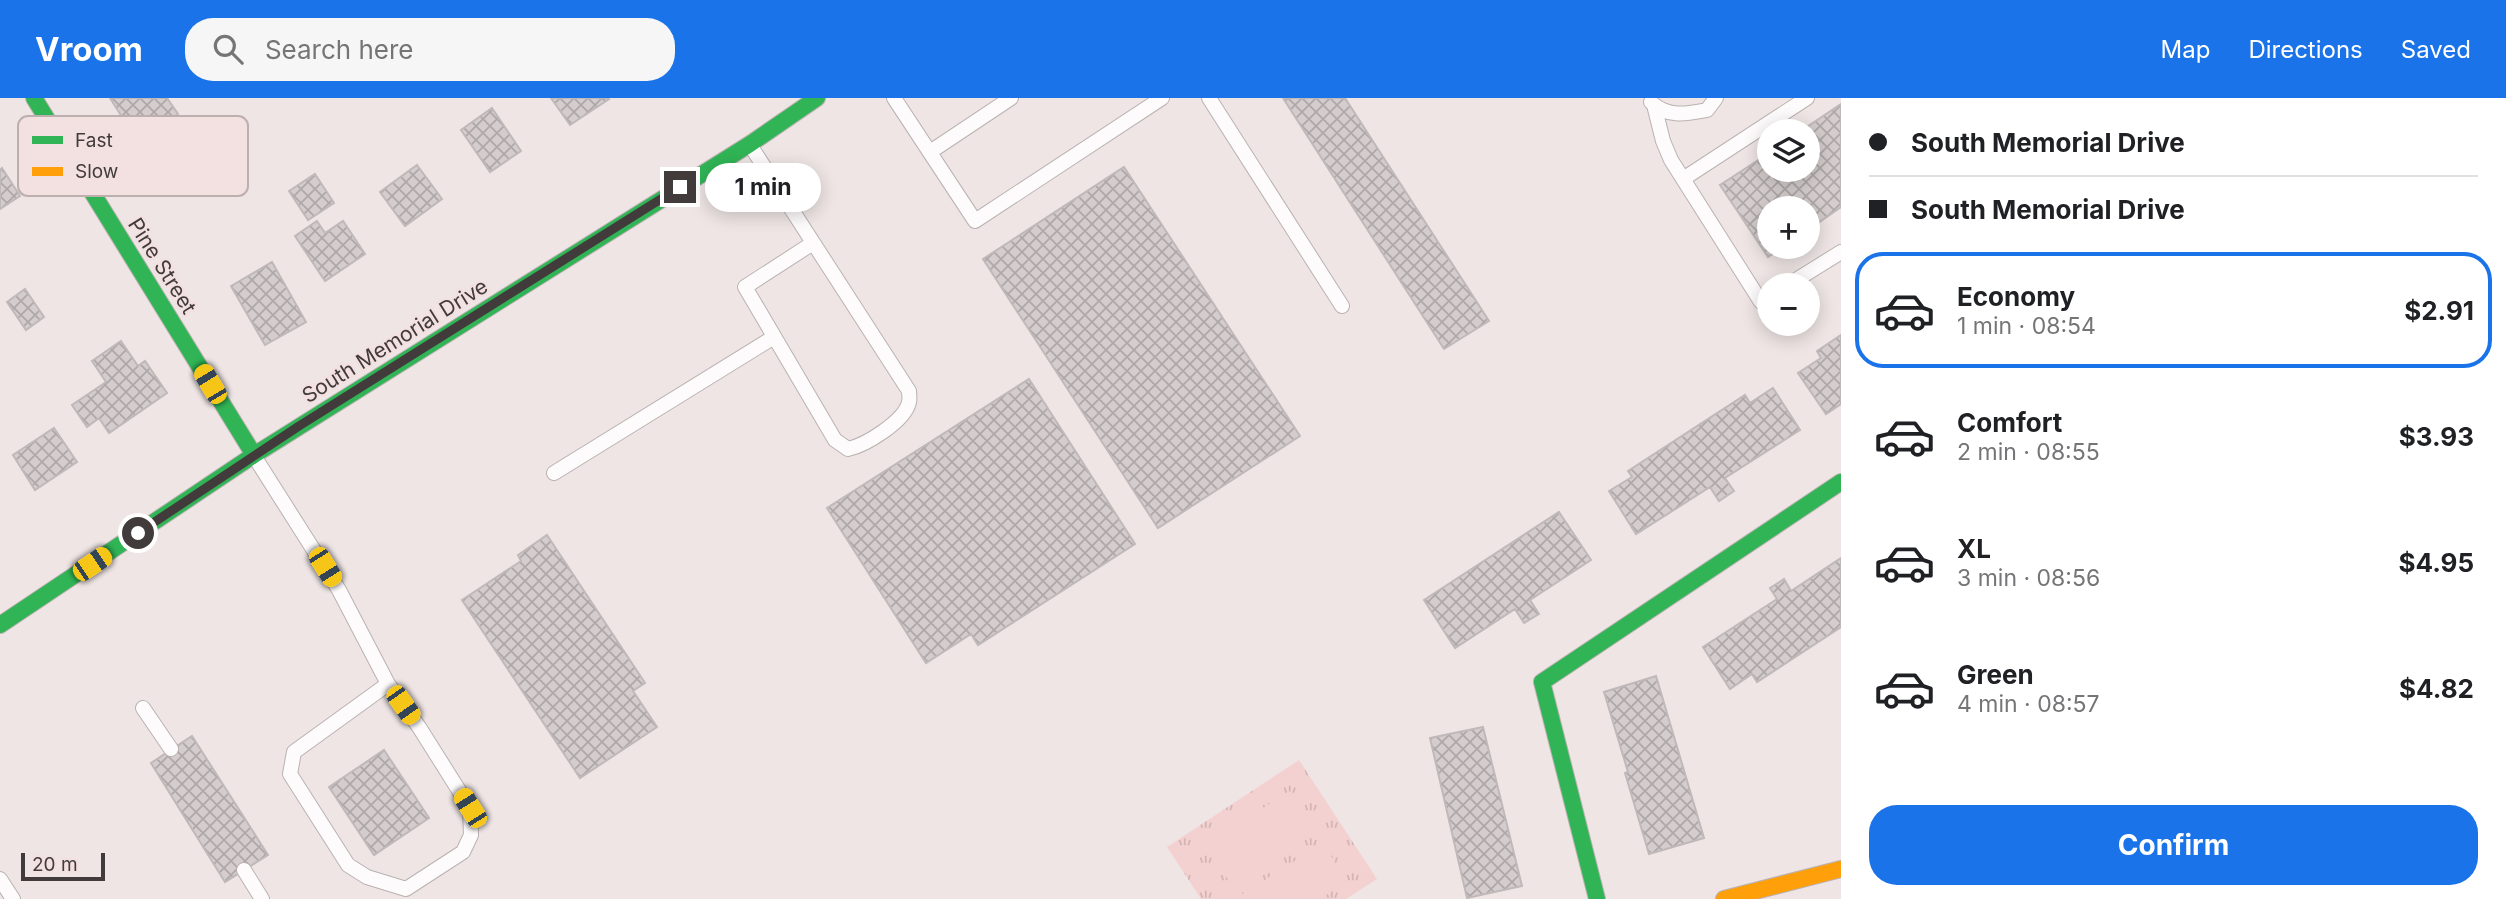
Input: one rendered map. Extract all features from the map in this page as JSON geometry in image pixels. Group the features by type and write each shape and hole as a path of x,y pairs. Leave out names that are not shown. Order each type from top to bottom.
{"street":[{"name":"Pine Street","path":"34,98 45,116"},
{"name":"South Memorial Drive","path":"0,625 254,455 750,144 817,98"},
{"name":"Pine Street","path":"94,196 254,455"},
{"path":"1597,899 1542,682 1841,482"},
{"path":"1724,899 1841,869"}],"lane":[{"path":"894,98 975,221 1162,98"},
{"path":"930,152 1011,98"},
{"path":"1209,98 1342,306"},
{"path":"1651,102 1678,115 1707,110 1716,98"},
{"path":"1683,178 1807,98"},
{"path":"1651,102 1663,141 1683,178 1757,296"},
{"path":"750,144 909,391 909,402 898,420 860,446 848,449 835,440 745,287 813,243"},
{"path":"1807,273 1841,251"},
{"path":"554,473 774,337"},
{"path":"254,455 340,590 388,684 419,727 470,808 471,835 463,852 406,889 368,877 348,865 290,774 294,752 388,684"},
{"path":"143,708 171,749"},
{"path":"244,870 262,899"},
{"path":"0,879 13,899"}],"green space":[{"path":"1299,760 1377,879 1346,899 1201,899 1167,847"},
{"path":"1290,791 1314,830 1230,883 1206,844"},
{"path":"1323,843 1347,882 1320,899 1241,899 1239,896"}],"building":[{"path":"110,98 167,98 178,114 175,116 121,116"},
{"path":"551,98 608,98 609,99 570,125"},
{"path":"1283,98 1345,98 1489,321 1444,349"},
{"path":"1841,104 1841,207 1820,222 1820,196 1757,196 1757,240 1720,185 1757,161 1757,182 1820,182 1819,119"},
{"path":"492,108 521,151 490,172 461,130"},
{"path":"417,165 442,199 405,226 380,192"},
{"path":"1124,167 1300,436 1158,528 983,259"},
{"path":"2,168 20,196 0,209"},
{"path":"315,174 334,203 308,220 289,191"},
{"path":"317,221 325,233 343,221 365,254 325,281 295,236"},
{"path":"272,262 306,322 265,345 231,286"},
{"path":"25,289 44,317 26,330 7,302"},
{"path":"1841,335 1841,404 1826,414 1798,373 1821,358 1817,351"},
{"path":"121,341 138,366 145,361 167,393 109,433 99,418 87,427 72,405 106,382 92,361"},
{"path":"1029,379 1135,544 978,645 971,634 926,663 827,508"},
{"path":"1773,388 1800,430 1725,478 1734,491 1719,501 1710,487 1636,534 1609,491 1632,477 1628,471 1745,395 1750,403"},
{"path":"54,428 77,462 35,490 13,455"},
{"path":"1559,512 1591,560 1530,600 1539,614 1524,623 1515,609 1455,648 1424,600"},
{"path":"547,535 645,683 633,691 657,727 580,778 462,600 521,561 518,555"},
{"path":"1841,558 1841,627 1757,682 1752,674 1730,689 1703,647 1777,599 1770,588 1784,579 1791,591"},
{"path":"1656,676 1704,838 1649,854 1604,692"},
{"path":"1483,727 1522,886 1467,898 1430,738"},
{"path":"192,736 268,855 225,882 151,763"},
{"path":"384,750 429,818 374,855 329,787"}],"traffic: fast":[{"path":"34,98 45,116"},
{"path":"0,625 254,455 750,144 817,98"},
{"path":"94,196 254,455"},
{"path":"1597,899 1542,682 1841,482"}],"traffic: slow":[{"path":"1724,899 1841,869"}],"route":[{"path":"138,533 299,426 680,187"}]}
